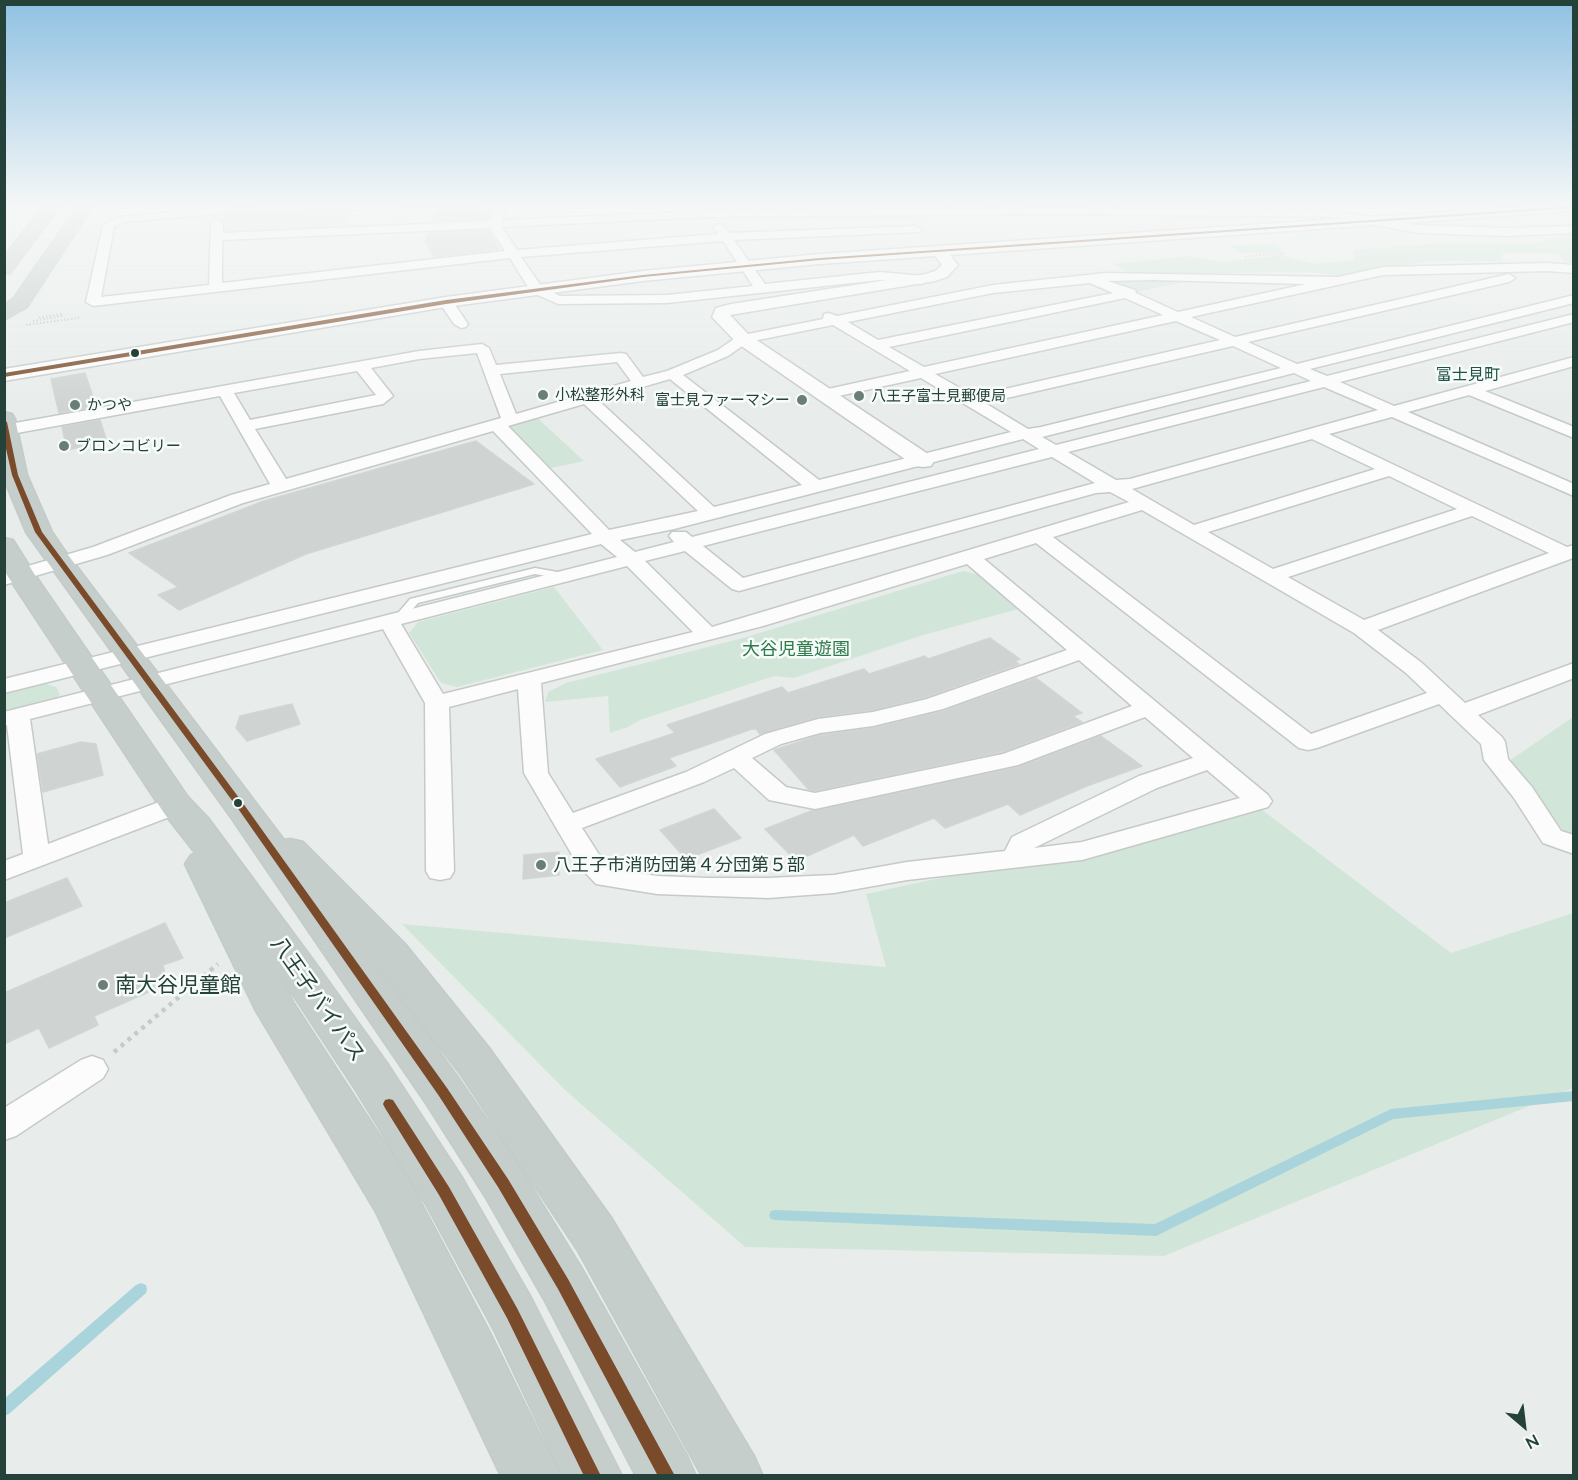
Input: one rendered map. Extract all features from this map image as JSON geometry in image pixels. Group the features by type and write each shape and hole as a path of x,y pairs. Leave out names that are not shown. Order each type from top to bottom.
{"highway":[{"path":"4,308 23,272"},
{"path":"4,314 20,303 41,272"},
{"path":"5,425 22,493 39,532 60,564 242,808 443,1092 503,1183 563,1284 667,1476"},
{"name":"八王子バイパス","path":"4,546 13,577 82,666 176,805 195,826 296,966 371,1076 444,1191 512,1312 593,1476"},
{"path":"176,805 224,907 277,1011 393,1197 531,1476"},
{"path":"242,808 306,865 391,954 474,1060 595,1235 734,1476"}],"street":[{"path":"99,272 93,302 359,272"},
{"path":"215,288 216,272"},
{"path":"525,272 536,289 558,300 667,299 879,276 922,280"},
{"path":"4,375 446,302 536,289 691,272"},
{"path":"750,272 762,289"},
{"path":"923,461 743,339 721,317 722,312 742,307 922,280 944,272"},
{"path":"825,394 1385,272"},
{"path":"1401,272 1475,298"},
{"path":"970,402 1536,272"},
{"path":"13,577 60,564 280,485 672,374 723,353 743,339 828,316 993,289 1091,278 1154,276 1342,281"},
{"path":"877,345 1208,277"},
{"path":"1091,278 1574,491"},
{"path":"4,686 605,537 667,525 1024,434 1041,432 1574,299"},
{"path":"446,302 461,324"},
{"path":"1496,306 1574,333"},
{"path":"1025,314 1074,339"},
{"path":"828,316 1052,451 1362,628 1414,668 1493,742 1496,760 1523,793 1552,837 1574,845"},
{"path":"37,858 11,717 1574,318"},
{"path":"5,425 225,390 481,343 491,370 503,422 605,537 630,558 705,633"},
{"path":"491,370 621,357 639,382"},
{"path":"667,525 739,585 1095,488 1131,484 1574,362"},
{"path":"245,426 377,401 385,396 361,366"},
{"path":"672,374 816,487"},
{"path":"225,390 280,485"},
{"path":"1470,390 1574,433"},
{"path":"586,398 710,513"},
{"path":"1548,423 1574,415"},
{"path":"1315,434 1472,510 1570,553"},
{"path":"1192,531 1390,470"},
{"path":"437,703 529,681 705,633 756,622 1143,504"},
{"path":"1272,576 1472,510"},
{"path":"1038,535 1308,743 1574,670"},
{"path":"1362,628 1570,553"},
{"path":"529,681 536,773 588,859 606,877 657,885 768,888 834,884 907,871 1082,851 1259,801 969,556"},
{"path":"394,620 437,703 440,872"},
{"path":"567,824 695,777 773,739 818,726 873,718 935,704 1081,652"},
{"path":"736,757 778,794 815,801 1009,760 1147,708"},
{"path":"1016,858 1021,843 1148,782 1211,760"},
{"path":"4,871 176,805"},
{"path":"4,1126 92,1069"}],"path":[{"path":"20,326 78,318 93,302"},
{"path":"24,322 62,316 61,314 32,319"},
{"path":"92,1069 177,1001 222,961"}],"green space":[{"path":"1128,272 1302,272 1131,274"},
{"path":"1309,272 1366,272 1344,276"},
{"path":"1208,277 1127,294 1091,278"},
{"path":"532,413 584,461 542,470 496,424"},
{"name":"大谷児童遊園","path":"963,571 980,575 1018,609 920,636 794,678 774,676 640,720 610,733 608,696 545,702 548,692 566,683 743,638"},
{"path":"554,587 603,650 457,687 441,683 409,633 418,622"},
{"path":"40,682 56,687 60,695 50,703 5,715 5,691"},
{"path":"1573,717 1573,843 1509,761"},
{"path":"1261,809 1451,953 1573,913 1573,1088 1164,1256 745,1247 565,1090 402,924 886,967 866,894"}],"building":[{"path":"85,373 96,406 59,413 51,379"},
{"path":"100,420 107,442 67,450 62,427"},
{"path":"476,441 534,484 306,554 179,610 158,595 178,587 129,553 264,501"},
{"path":"990,638 1020,659 1015,661 1019,664 926,697 873,710 817,717 760,734 756,729 752,729 669,758 676,766 620,787 596,759 675,733 667,725 782,687 788,693 864,669 869,674 925,656 928,659"},
{"path":"1036,678 1082,713 1073,716 1082,722 1002,752 815,791 808,789 774,750 820,735 873,728 944,711"},
{"path":"292,704 300,724 247,741 236,728 240,716"},
{"path":"1101,736 1142,766 1087,786 1020,815 1008,804 945,828 934,818 863,846 854,835 796,861 765,829 811,811 1018,767"},
{"path":"81,742 96,744 103,775 43,792 37,754"},
{"path":"714,809 741,838 686,859 660,830"},
{"name":"八王子市消防団第４分団第５部","path":"559,852 559,875 523,879 524,855"},
{"path":"67,878 82,906 4,938 4,903"},
{"path":"165,923 183,958 163,965 167,984 94,1016 98,1025 49,1048 39,1028 4,1044 4,993"}],"waterway":[{"path":"775,1215 1156,1230 1391,1114 1574,1096"},
{"path":"4,1409 141,1289"}],"transit line":[{"path":"4,375 446,302 684,272"},
{"path":"4,422 15,475 39,532 242,808 443,1092 503,1183 563,1284 667,1476"},
{"path":"389,1104 444,1191 512,1313 593,1476"}],"place":[{"name":"小松整形外科","path":"543,395"},
{"name":"八王子富士見郵便局","path":"859,396"},
{"name":"富士見ファーマシー","path":"802,400"},
{"name":"かつや","path":"75,405"},
{"name":"ブロンコビリー","path":"64,446"},
{"name":"八王子市消防団第４分団第５部","path":"541,865"},
{"name":"南大谷児童館","path":"103,985"}],"district":[{"name":"富士見町","path":"1468,375"}]}
